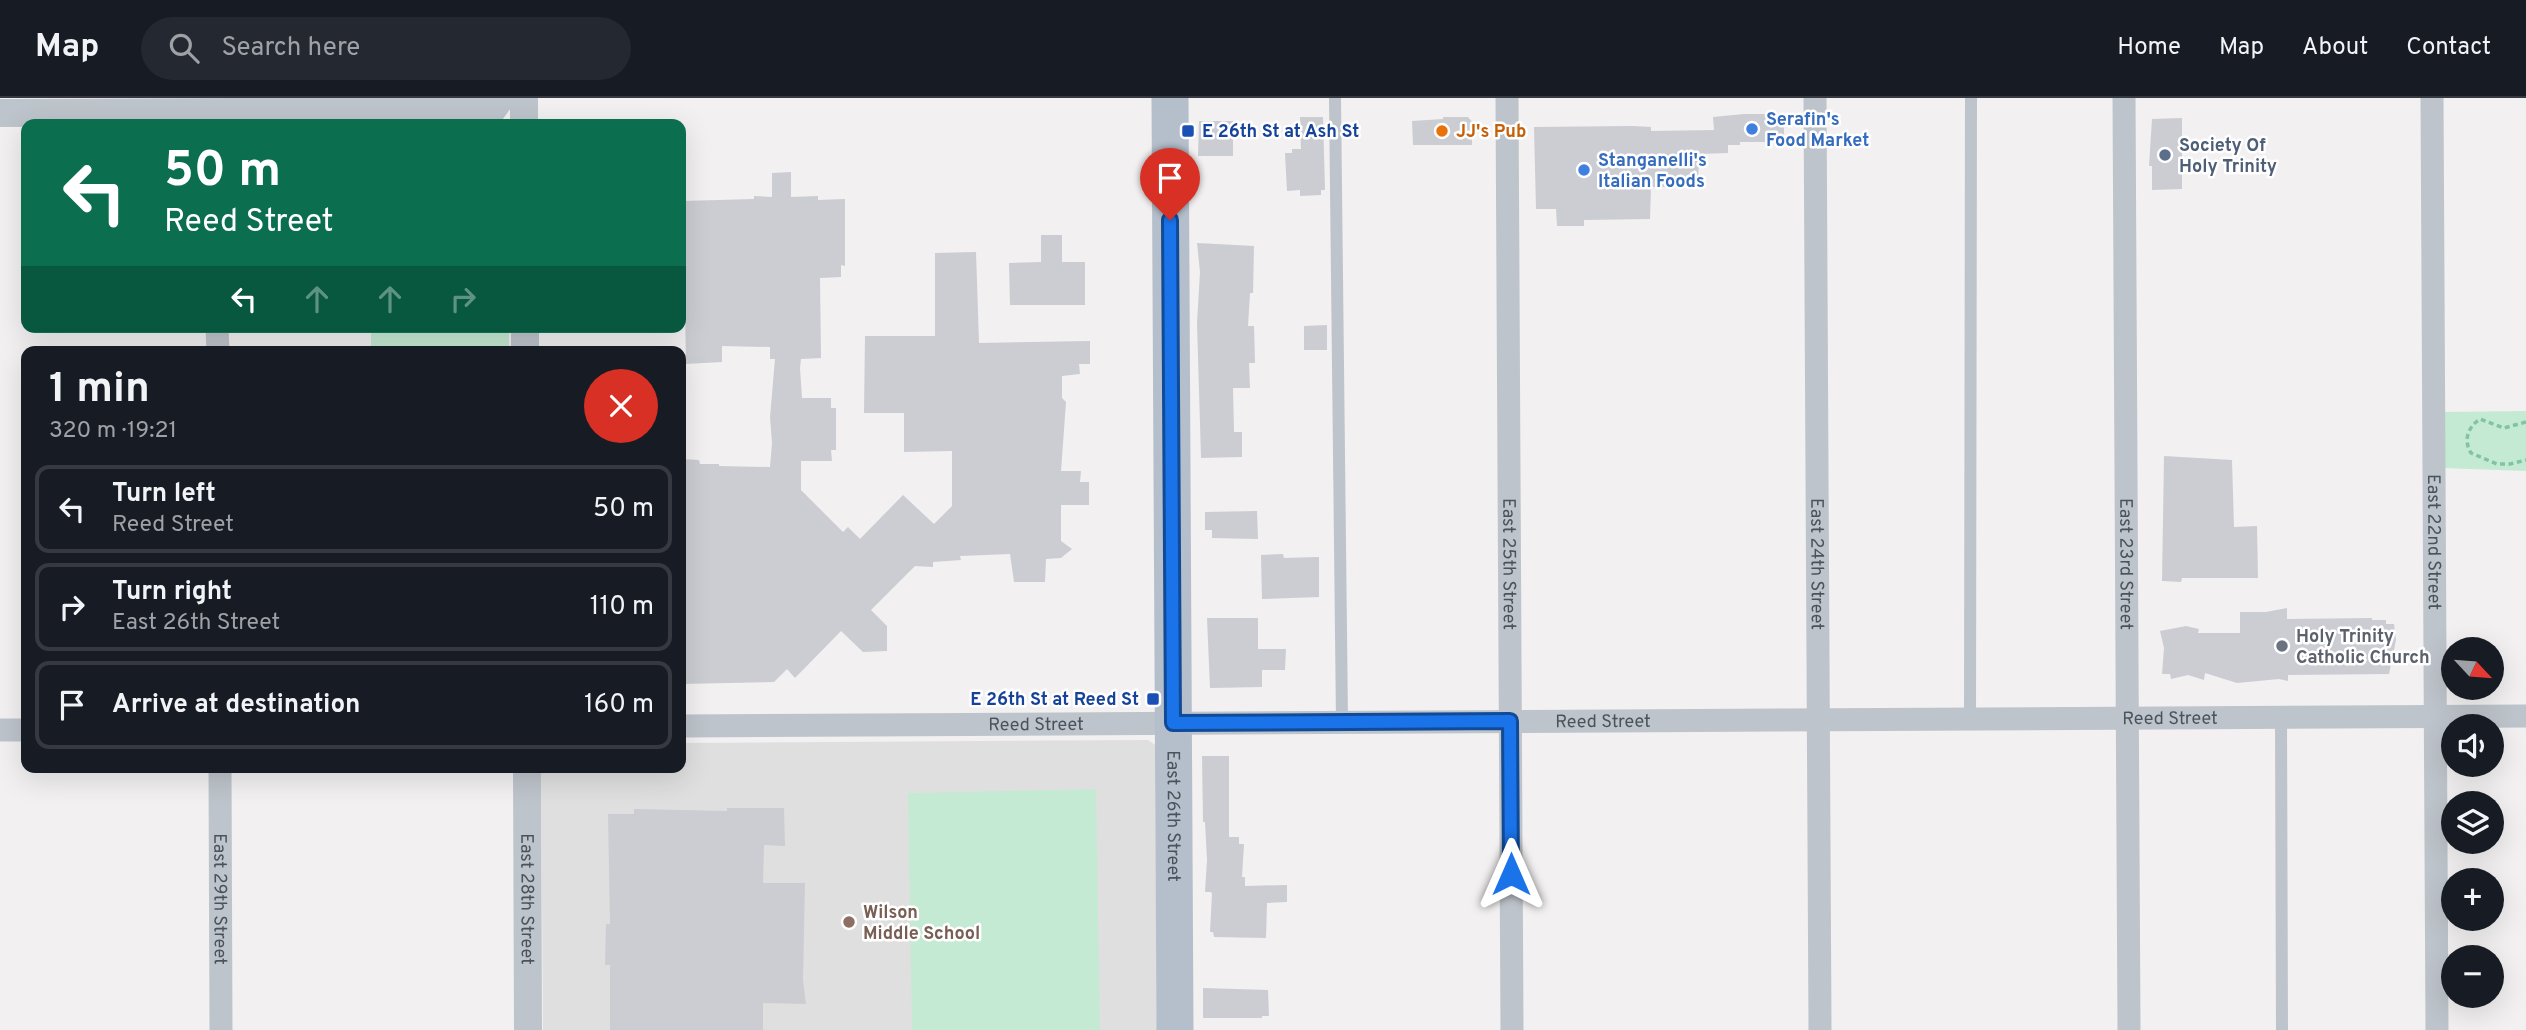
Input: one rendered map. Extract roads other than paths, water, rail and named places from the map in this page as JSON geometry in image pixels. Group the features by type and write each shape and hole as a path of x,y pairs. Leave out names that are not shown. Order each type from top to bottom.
{"main road":[{"name":"East 26th Street","path":"1170,98 1175,1030"}],"street":[{"path":"0,113 492,110 501,98"},
{"path":"524,98 524,119"},
{"name":"East 25th Street","path":"1507,98 1512,1030"},
{"name":"East 24th Street","path":"1815,98 1821,1030"},
{"name":"East 23rd Street","path":"2124,98 2129,1030"},
{"name":"East 22nd Street","path":"2432,98 2437,1030"},
{"name":"Reed Street","path":"686,726 2526,716"},
{"path":"0,730 21,730"},
{"name":"East 29th Street","path":"220,773 221,1030"},
{"name":"East 28th Street","path":"527,773 528,1030"}],"lane":[{"path":"1335,98 1342,722"},
{"path":"1970,719 1971,98"},
{"path":"2281,717 2282,1030"}],"place":[{"name":"Serafin's Food Market","path":"1752,129"},
{"name":"E 26th St at Ash St","path":"1188,131"},
{"name":"JJ's Pub","path":"1442,131"},
{"name":"Society Of Holy Trinity","path":"2165,155"},
{"name":"Stanganelli's Italian Foods","path":"1584,170"},
{"name":"Holy Trinity Catholic Church","path":"2282,646"},
{"name":"E 26th St at Reed St","path":"1153,699"},
{"name":"Wilson Middle School","path":"849,922"}]}
